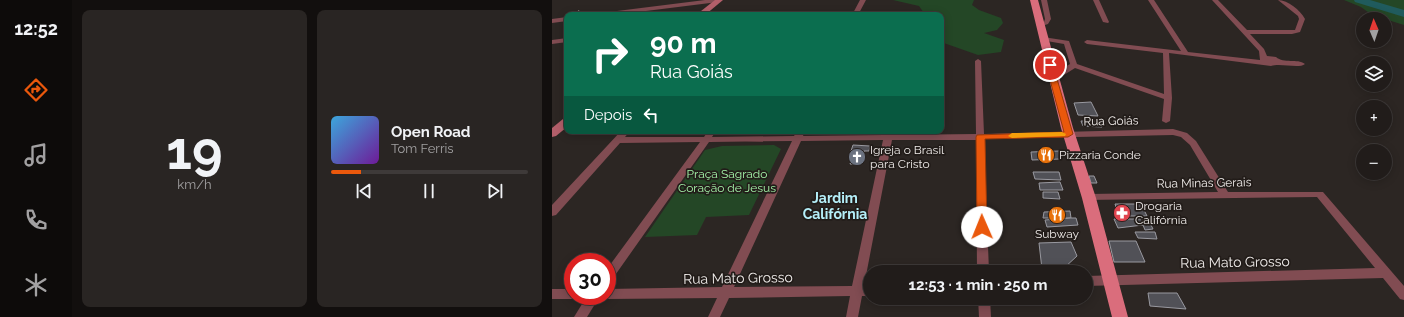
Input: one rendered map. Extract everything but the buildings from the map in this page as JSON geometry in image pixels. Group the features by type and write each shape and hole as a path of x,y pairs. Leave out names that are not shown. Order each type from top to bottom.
{"main road":[{"path":"704,12 719,0"},
{"path":"1034,0 1039,25 1068,134 1089,198 1120,317"},
{"path":"552,134 564,124"}],"street":[{"path":"625,12 719,0"},
{"path":"857,12 863,0"},
{"path":"1039,25 1046,23 1048,19 1044,0"},
{"path":"1096,0 1106,22"},
{"path":"1151,0 1186,53"},
{"path":"1215,0 1262,50 1267,59 1274,64 1278,62 1302,64"},
{"path":"1246,32 1298,31 1302,19 1300,15 1281,0"},
{"path":"552,21 564,19"},
{"path":"1043,39 1067,42 1074,65"},
{"path":"552,42 564,40"},
{"path":"1087,42 1241,59 1267,59"},
{"path":"1166,51 1168,98 1166,121"},
{"path":"978,61 983,265"},
{"path":"1053,78 1074,65"},
{"path":"1074,65 1168,98"},
{"name":"Rua Goiás","path":"617,140 709,135 889,134 980,137 1172,132 1184,134 1193,143 1224,195"},
{"path":"552,212 623,134"},
{"path":"714,317 799,134"},
{"path":"852,317 889,134"},
{"path":"616,265 709,135"},
{"name":"Rua Minas Gerais","path":"1089,198 1320,194 1386,273"},
{"path":"1386,273 1404,295"},
{"name":"Rua Mato Grosso","path":"1093,281 1386,273"},
{"name":"Rua Mato Grosso","path":"616,294 863,291"},
{"path":"552,294 564,294"},
{"path":"580,317 588,305"},
{"path":"984,305 985,317"}],"green space":[{"path":"893,0 974,0 972,5 979,10 1001,18 1003,23 997,30 984,33 1004,40 1001,52 978,55 944,43 944,12 923,12 919,6"},
{"path":"1344,0 1404,0 1404,25 1392,21 1392,12 1368,12 1361,7"},
{"name":"Praça Sagrado Coração de Jesus","path":"774,145 781,149 749,215 706,217 697,235 645,237 705,150 722,146"}],"waterway":[{"path":"1359,0 1404,14"}],"slow traffic":[{"path":"1012,136 1062,134"}],"place":[{"name":"Pizzaria Conde","path":"1046,155"},
{"name":"Igreja o Brasil para Cristo","path":"857,157"},
{"name":"Drogaria Califórnia","path":"1122,213"},
{"name":"Subway","path":"1057,215"}],"district":[{"name":"Jardim Califórnia","path":"835,206"}],"route":[{"path":"982,227 980,137 1068,134 1050,65"}]}
